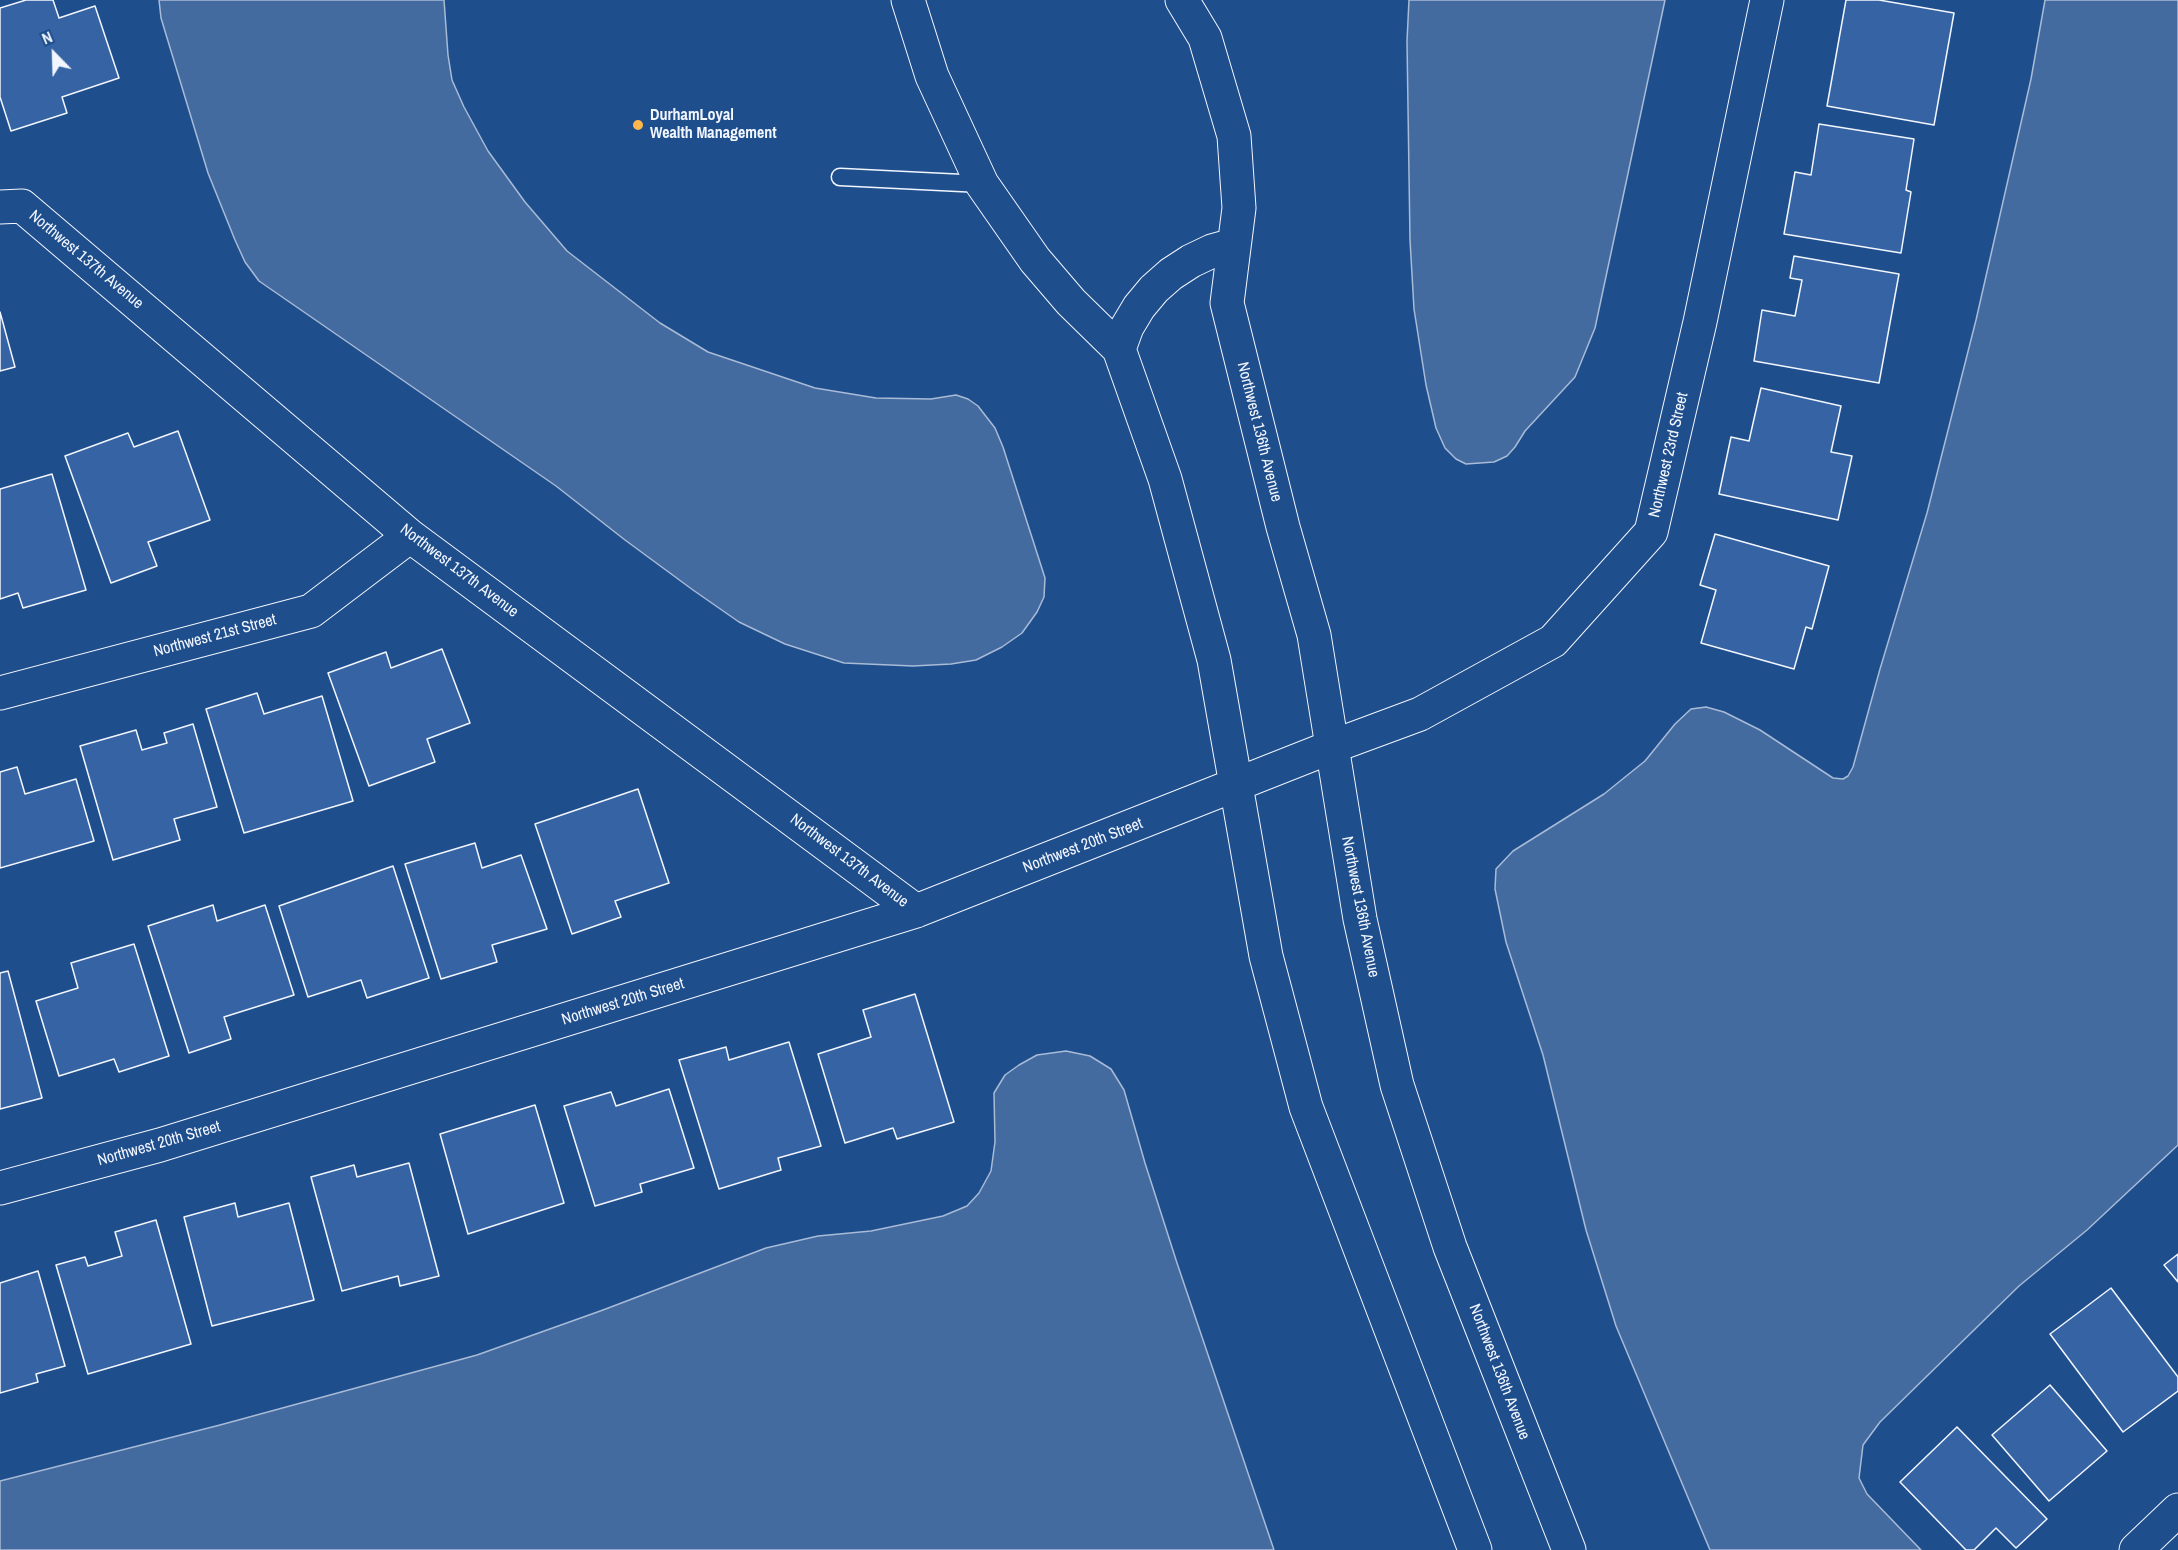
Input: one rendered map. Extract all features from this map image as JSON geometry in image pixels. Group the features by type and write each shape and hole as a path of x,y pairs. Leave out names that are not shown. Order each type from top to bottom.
{"street":[{"path":"908,0 932,76 982,184 1035,260 1071,302 1119,349 1166,479 1214,660 1266,956 1306,1107 1475,1550"},
{"name":"Northwest 136th Avenue","path":"1182,0 1205,39 1234,136 1239,208 1227,303 1283,527 1314,635 1360,919 1396,1085 1450,1247 1569,1550"},
{"name":"Northwest 23rd Street","path":"1237,786 1331,747 1420,714 1553,641 1651,532 1700,322 1767,0"},
{"name":"Northwest 137th Avenue","path":"11,206 410,536 916,911"},
{"path":"1119,349 1127,327 1139,307 1154,289 1191,261 1212,251 1234,245"},
{"name":"Northwest 21st Street","path":"0,693 311,611 410,536"},
{"name":"Northwest 20th Street","path":"0,1188 160,1145 916,911 1237,786"},
{"path":"2136,1550 2178,1510"}],"lane":[{"path":"840,177 982,184"}],"water":[{"path":"159,0 444,0 452,80 488,151 525,202 567,251 660,323 708,352 815,388 876,398 931,399 956,395 978,406 995,428 1003,447 1045,578 1044,597 1037,612 1022,633 1002,647 976,660 913,666 844,663 785,644 739,622 625,540 556,486 259,281 245,262 208,173 161,18"},
{"path":"1409,0 1665,0 1595,328 1575,377 1525,431 1507,456 1494,462 1466,464 1456,459 1445,448 1436,428 1426,385 1414,309 1410,240 1407,41"},
{"path":"2045,0 2178,0 2178,1145 2087,1230 2019,1286 1880,1422 1863,1445 1859,1478 1867,1494 1921,1550 1710,1550 1616,1326 1586,1230 1543,1055 1506,942 1495,889 1496,869 1513,851 1604,794 1645,761 1675,724 1691,709 1706,707 1724,712 1760,730 1833,778 1843,779 1848,776 1853,767 1927,513 1976,320 2031,79"},
{"path":"1066,1051 1090,1056 1111,1069 1124,1090 1177,1263 1274,1550 0,1550 0,1481 220,1425 477,1355 766,1248 818,1236 871,1231 943,1216 967,1206 979,1193 991,1171 995,1142 994,1093 1005,1075 1037,1055"}],"building":[{"path":"26,0 53,0 59,18 95,6 119,78 62,97 67,113 11,131 0,97 0,8"},
{"path":"1846,0 1879,0 1954,13 1934,125 1827,106"},
{"path":"1819,124 1914,139 1906,190 1911,192 1901,253 1784,234 1795,172 1811,175"},
{"path":"1794,256 1899,274 1879,383 1754,361 1762,310 1795,316 1802,280 1790,278"},
{"path":"0,312 15,367 0,371"},
{"path":"1761,388 1841,406 1831,452 1852,456 1838,520 1719,494 1731,437 1749,441"},
{"path":"178,431 210,520 148,542 157,566 111,583 65,456 128,433 134,447"},
{"path":"52,474 86,590 23,608 18,593 0,599 0,489"},
{"path":"1715,534 1829,566 1812,629 1806,627 1794,669 1701,643 1716,590 1700,585"},
{"path":"442,649 470,723 427,739 435,762 369,786 328,673 386,652 391,668"},
{"path":"257,693 264,714 322,696 353,801 244,833 206,709"},
{"path":"193,724 217,807 174,819 180,840 113,860 80,746 136,730 142,750 167,743 164,733"},
{"path":"17,767 25,794 76,779 94,841 0,868 0,772"},
{"path":"638,789 669,883 615,901 621,917 572,934 535,824"},
{"path":"475,843 482,868 521,855 547,929 492,945 497,962 441,979 405,864"},
{"path":"393,866 429,978 367,998 361,980 308,997 279,906"},
{"path":"213,905 217,921 265,905 294,995 224,1017 231,1039 189,1053 148,926"},
{"path":"134,944 169,1056 119,1072 114,1059 59,1076 36,1001 78,988 71,963"},
{"path":"8,971 42,1098 0,1109 0,973"},
{"path":"915,994 954,1122 897,1139 893,1128 845,1143 818,1054 871,1037 863,1010"},
{"path":"789,1042 821,1146 778,1158 781,1170 719,1189 679,1060 726,1047 729,1060"},
{"path":"669,1089 694,1168 640,1184 642,1192 595,1206 564,1106 611,1092 616,1106"},
{"path":"535,1105 564,1203 468,1234 440,1134"},
{"path":"409,1163 439,1276 400,1286 398,1276 342,1291 311,1177 354,1165 357,1177"},
{"path":"235,1203 238,1217 289,1203 314,1300 212,1326 184,1217"},
{"path":"156,1220 191,1344 88,1374 56,1265 85,1257 88,1266 122,1256 115,1232"},
{"path":"2178,1254 2178,1282 2164,1265"},
{"path":"38,1271 65,1366 36,1374 38,1382 0,1393 0,1283"},
{"path":"2111,1288 2178,1377 2178,1391 2123,1432 2050,1334"},
{"path":"2050,1385 2107,1451 2049,1501 1992,1435"},
{"path":"1957,1427 2047,1519 2016,1548 1996,1528 1974,1550 1966,1550 1900,1482"}],"place":[{"name":"DurhamLoyal Wealth Management","path":"638,125"}]}
